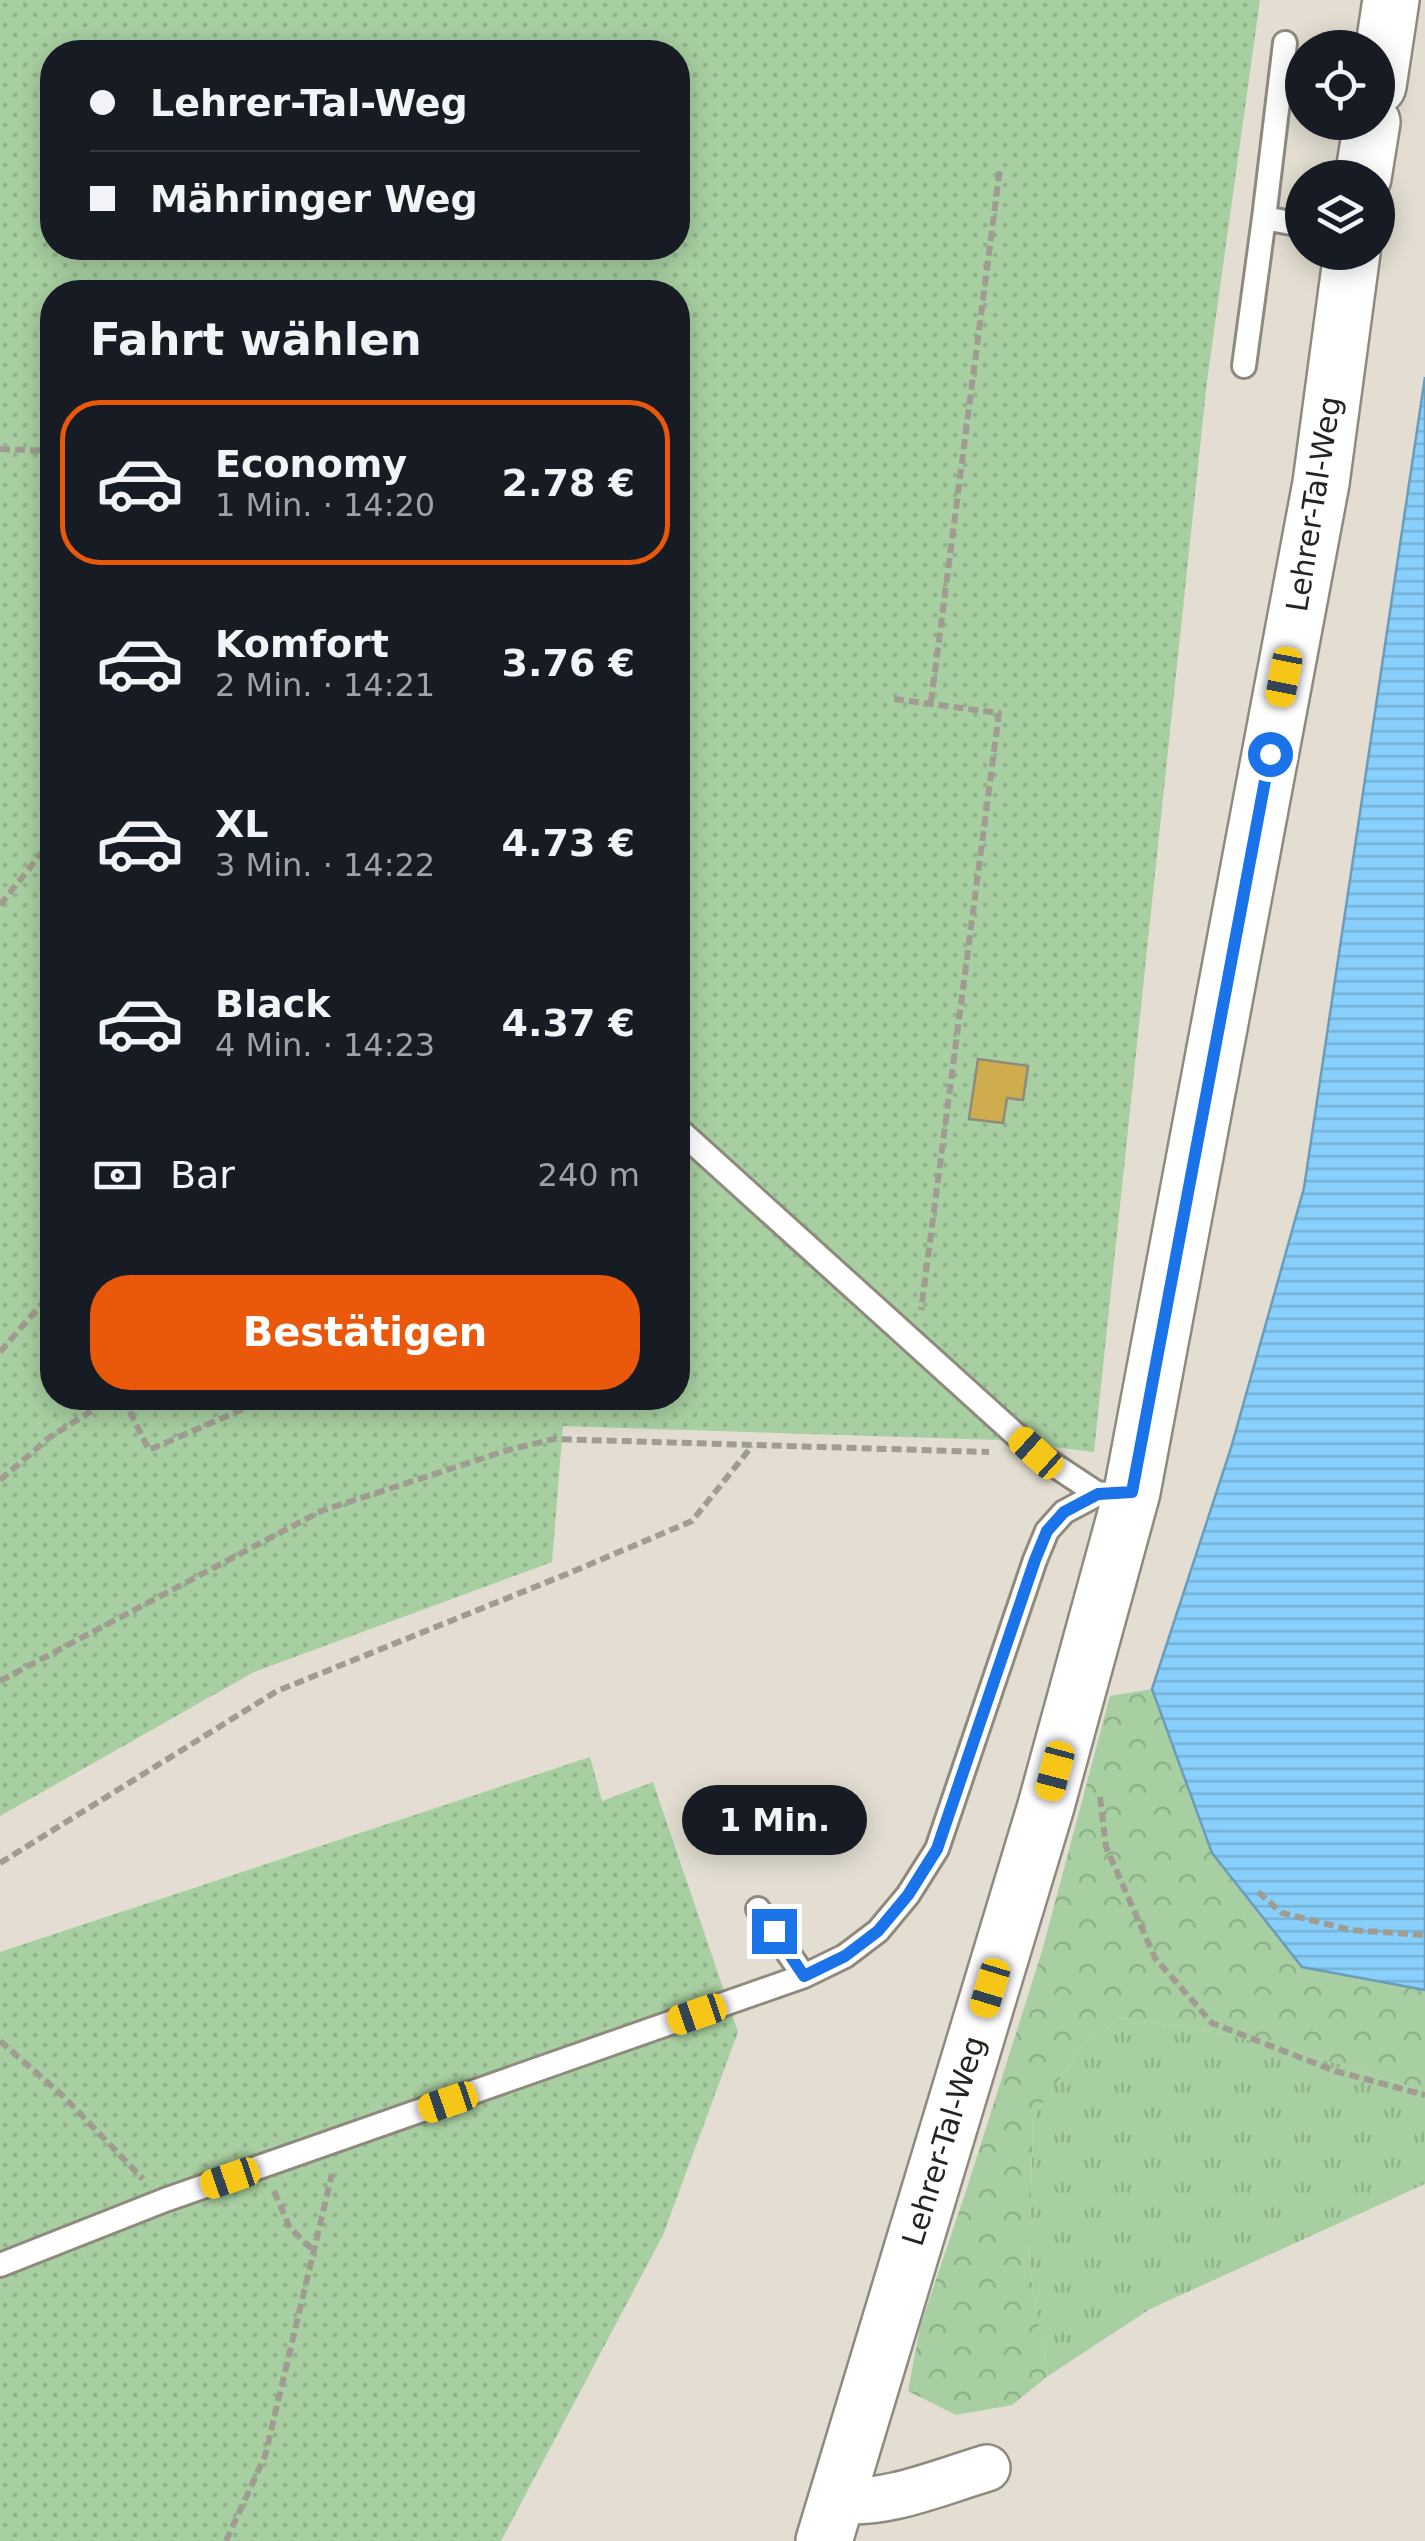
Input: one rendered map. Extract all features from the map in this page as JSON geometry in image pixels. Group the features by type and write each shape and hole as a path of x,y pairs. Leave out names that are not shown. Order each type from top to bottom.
{"street":[{"path":"1386,30 1391,0"},
{"name":"Lehrer-Tal-Weg","path":"830,2520 1046,1806 1115,1493 1321,483 1350,270"},
{"name":"Lehrer-Tal-Weg","path":"830,2520 851,2502 900,2494 987,2468"}],"lane":[{"path":"1244,366 1285,43"},
{"path":"1264,218 1285,222"},
{"path":"690,1139 1036,1453 1115,1493"},
{"path":"0,2265 165,2200 804,1976 845,1956 878,1931 908,1895 937,1849 1047,1531 1064,1512 1115,1493"},
{"path":"758,1909 804,1976"}],"path":[{"path":"932,703 1000,168"},
{"path":"0,450 40,451"},
{"path":"894,699 999,713 917,1346"},
{"path":"0,905 40,855"},
{"path":"0,1352 40,1306"},
{"path":"0,1480 50,1437 93,1410"},
{"path":"129,1410 149,1450 241,1410"},
{"path":"0,1681 322,1511 508,1450 554,1439 1036,1453"},
{"path":"0,1863 277,1691 692,1521 752,1445"},
{"path":"1099,1791 1106,1847 1154,1958 1212,2023 1335,2071 1425,2095"},
{"path":"1258,1892 1282,1913 1351,1930 1425,1934"},
{"path":"0,2041 63,2096 165,2200"},
{"path":"226,2541 265,2456 340,2140"},
{"path":"263,2166 290,2228 314,2251"}],"green space":[{"path":"0,0 1260,0 1207,381 1094,1452 997,1440 563,1426 552,1562 254,1672 0,1816"},
{"path":"1152,1689 1212,1853 1301,1967 1425,1990 1425,2092 1355,2068 1221,2033 1121,2018 1083,2045 1033,2117 1029,2267 1048,2376 1012,2405 956,2415 908,2391 920,2327 1042,1951 1110,1696"},
{"path":"590,1757 602,1801 653,1782 738,2032 663,2235 501,2541 0,2541 0,1952"},
{"path":"1121,2018 1221,2033 1355,2068 1425,2092 1425,2184 1150,2309 1048,2376 1029,2267 1033,2117 1083,2045"}],"water":[{"path":"1425,377 1425,1990 1302,1967 1212,1853 1152,1689 1231,1448 1304,1188"}],"building":[{"path":"978,1059 1028,1066 1023,1100 1007,1098 1003,1123 969,1119"}],"route":[{"path":"774,1931 804,1976 845,1956 878,1931 908,1895 937,1849 1047,1531 1064,1512 1098,1494 1132,1492 1270,754"}]}
